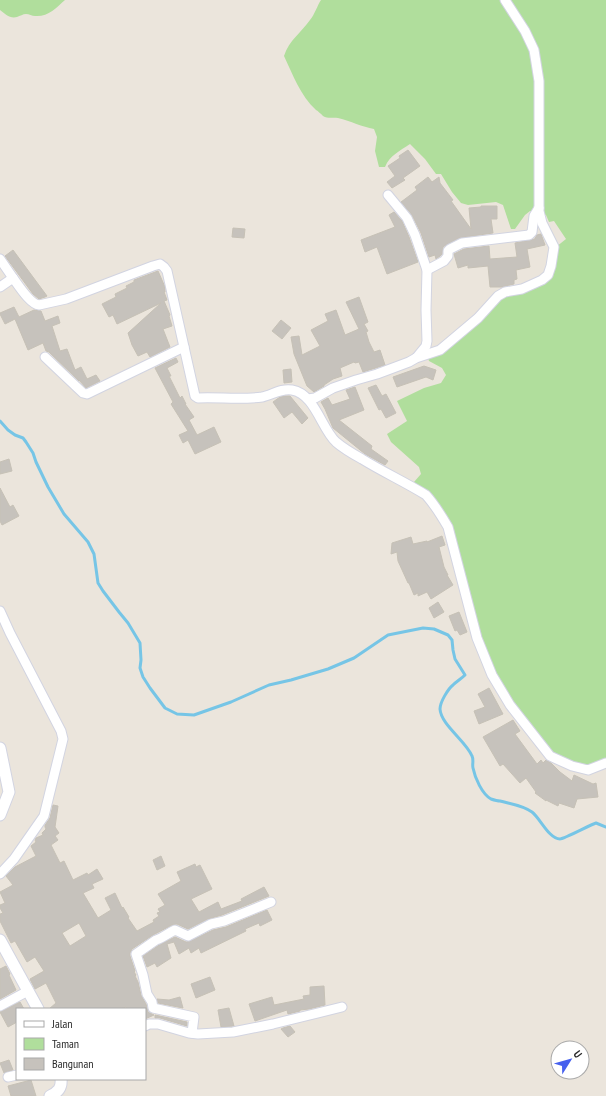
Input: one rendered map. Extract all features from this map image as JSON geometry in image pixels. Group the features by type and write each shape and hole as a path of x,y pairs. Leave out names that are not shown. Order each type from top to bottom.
{"street":[{"path":"308,399 315,398 333,388 377,374 440,350 478,318 498,296 505,292 522,289 542,280 548,275 554,247 542,223 539,208 539,81 534,50 525,31 505,0"},
{"path":"388,195 407,218 415,234 427,270 427,341 426,346 416,358"},
{"path":"427,270 444,261 448,256 448,251 450,249 462,243 529,235 532,232 534,216 539,208"},
{"path":"0,259 32,302 39,305 66,299 160,264 164,267 167,271 194,395 196,398 248,398 263,397 283,390 292,390 297,392 308,399 330,435 336,442 352,454 426,495 440,512 448,527 477,638 492,676 510,706 550,756 572,766 588,770 606,763"},
{"path":"0,286 13,278"},
{"path":"45,357 83,393 87,394 184,347"},
{"path":"0,611 61,731 63,739 44,816 14,859 0,874"},
{"path":"0,748 9,792 0,815"},
{"path":"192,1033 194,1017 153,1008 152,1002 146,994 144,975 136,954 156,940 175,930 188,936 211,924 224,921 271,902"},
{"path":"0,940 37,1008"},
{"path":"0,1006 28,991"},
{"path":"146,1026 158,1024 198,1034 233,1032 342,1007"},
{"path":"50,1096 60,1089 62,1080"}],"green space":[{"path":"0,0 65,0 52,11 44,15 35,16 25,14 12,17 0,10"},
{"path":"321,0 606,0 606,763 588,766 573,764 551,754 512,704 494,674 479,637 450,526 427,493 414,482 421,474 419,467 391,442 387,434 407,421 397,401 424,388 441,383 446,375 442,368 429,361 428,358 499,298 543,281 556,247 566,239 554,221 549,222 546,215 530,211 525,215 515,229 511,229 503,205 496,202 468,205 461,203 441,174 436,174 425,159 410,144 392,156 385,167 379,167 375,151 377,137 374,129 338,118 325,117 316,110 301,91 284,56 289,45 312,18"}],"building":[{"path":"408,150 420,166 403,178 405,180 392,188 387,182 395,176 388,166 400,158 399,156"},
{"path":"428,177 432,182 439,177 440,183 453,200 451,201 471,229 469,208 497,206 497,219 491,219 493,233 459,238 443,247 442,254 436,259 435,255 429,257 421,233 412,215 401,202 417,190 415,187"},
{"path":"394,212 402,221 418,262 387,274 377,247 365,252 361,240 395,227 389,215"},
{"path":"233,228 245,229 244,238 232,237"},
{"path":"541,234 545,245 527,249 530,267 516,270 517,279 514,280 514,284 502,287 490,287 488,266 468,268 468,265 458,268 454,254 464,249 489,246 490,259 517,257 515,243 535,239 537,235"},
{"path":"13,250 47,296 39,299 33,294 5,256"},
{"path":"158,271 165,287 164,292 167,300 164,301 170,315 172,326 163,329 170,347 150,357 147,352 138,356 128,333 161,303 117,324 113,315 109,317 102,304 116,297 115,294 127,288 126,286 134,282 134,280"},
{"path":"359,297 368,322 364,324 368,331 366,332 369,342 374,352 380,350 385,365 363,372 359,362 354,362 340,368 342,376 333,379 314,392 307,386 294,354 291,337 299,336 302,355 320,346 311,330 328,321 325,314 336,310 345,335 359,329 346,302"},
{"path":"14,307 19,317 34,310 41,311 45,321 58,316 60,323 52,326 60,351 67,349 75,370 81,367 87,379 96,375 100,381 86,388 49,352 46,351 43,343 28,350 15,319 5,324 0,314"},
{"path":"281,320 291,328 282,339 272,331"},
{"path":"176,358 178,362 167,368 171,376 169,376 180,398 182,396 185,404 194,417 189,420 197,435 214,427 221,442 195,454 188,440 183,443 179,435 188,431 171,404 173,402 155,368"},
{"path":"424,366 436,370 433,380 426,377 397,387 393,377"},
{"path":"291,369 292,382 284,383 283,370"},
{"path":"376,385 382,396 386,394 396,413 386,418 381,409 379,410 368,388"},
{"path":"355,387 364,410 339,420 372,446 371,449 388,461 385,465 365,454 333,428 321,402 328,398 332,405 350,399 346,390"},
{"path":"290,396 308,418 302,424 292,412 284,418 273,402 280,397"},
{"path":"9,459 12,471 0,474 0,462"},
{"path":"0,488 10,507 13,505 19,516 2,525 0,521"},
{"path":"442,536 445,545 439,547 444,567 453,585 431,599 427,592 418,596 418,593 414,595 398,561 397,552 391,554 392,543 411,537 413,544 427,542"},
{"path":"438,602 444,612 434,618 429,608"},
{"path":"459,612 467,632 460,635 457,630 455,631 449,616"},
{"path":"489,688 503,714 479,724 474,711 485,707 478,694"},
{"path":"513,720 520,731 515,734 537,764 541,760 543,763 546,760 572,781 574,775 593,784 596,783 598,797 577,799 574,808 559,803 558,806 546,801 535,793 536,792 526,778 520,783 503,764 500,766 483,737"},
{"path":"53,805 58,806 55,827 59,833 55,836 58,840 51,845 60,863 64,861 73,880 87,873 88,875 97,869 103,879 92,884 94,888 83,893 98,918 111,910 105,898 115,893 122,908 123,907 129,917 128,918 137,931 154,922 153,920 159,916 157,913 160,912 158,909 165,905 158,894 181,881 177,872 195,864 196,867 200,865 212,889 191,899 199,912 218,902 221,909 242,901 241,899 264,887 269,896 208,919 188,929 177,924 172,925 153,935 132,949 130,956 141,995 148,1012 154,1015 146,1019 146,1008 50,1008 56,1003 46,983 35,989 30,979 44,971 35,957 27,962 15,941 11,943 0,921 0,914 3,913 0,905 5,903 0,892 13,885 6,876 15,867 36,856 31,846 36,842 36,838 43,835 42,833 46,829 45,825 50,818","holes":["79,923 86,936 70,946 62,933"]},
{"path":"161,856 165,866 157,870 153,860"},
{"path":"267,910 272,920 260,926 259,923 245,929 246,931 201,953 199,948 191,953 189,948 179,954 174,942 167,944 171,958 157,967 155,963 147,967 143,956 159,945 175,937 186,942 190,941 213,930 226,927"},
{"path":"6,966 16,990 0,999 0,969"},
{"path":"210,977 215,990 196,998 191,984"},
{"path":"324,986 325,1005 288,1014 287,1010 255,1021 249,1004 272,997 274,1005 304,999 303,996 310,995 310,987"},
{"path":"180,997 183,1008 158,1003 157,999 169,1000"},
{"path":"20,1002 23,1008 16,1008 16,1023 8,1027 0,1012"},
{"path":"229,1008 234,1026 221,1027 218,1010"},
{"path":"155,1015 187,1022 187,1026 160,1018 155,1018"},
{"path":"290,1026 295,1032 288,1037 281,1029"},
{"path":"9,1060 13,1070 4,1073 0,1063"},
{"path":"31,1080 36,1096 11,1096 8,1086"}],"waterway":[{"path":"0,421 8,430 23,438 26,442 33,453 48,487 64,514 88,542 94,554 98,583 128,623 140,643 140,668 143,677 165,708 177,714 194,715 231,702 269,685 328,669 354,658 388,635 423,628 434,629 448,635 452,640 455,659 465,675 451,687 445,696 440,706 441,715 449,727 469,750 473,758 475,776 479,785 488,797 520,806 532,812 548,832 556,838 560,839 596,823 606,827"}]}
